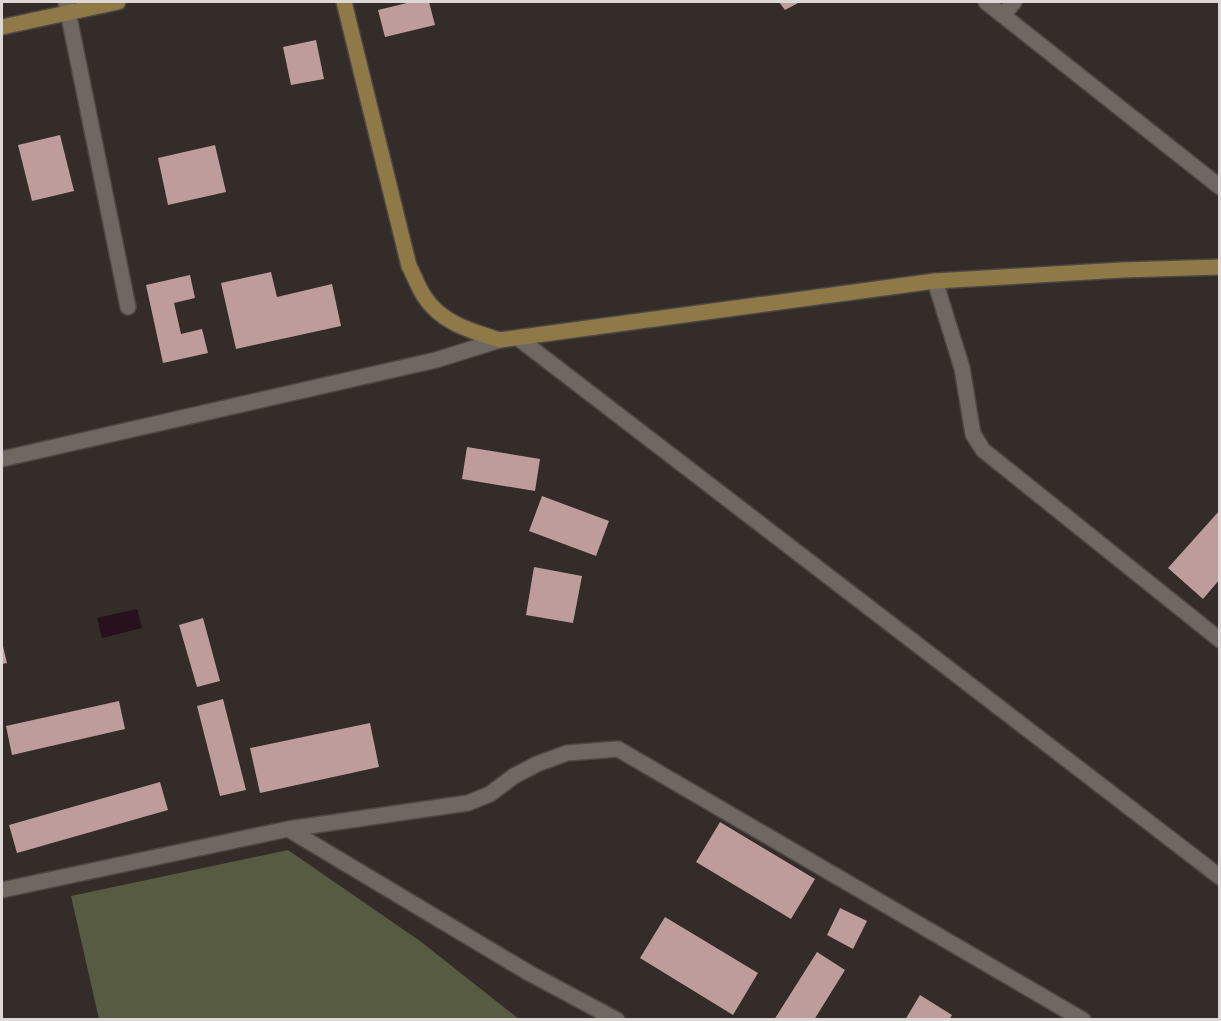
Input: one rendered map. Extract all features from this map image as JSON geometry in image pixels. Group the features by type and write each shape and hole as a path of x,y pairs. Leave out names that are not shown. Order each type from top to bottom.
{"main road":[{"path":"2,27 67,7 118,2"},
{"path":"344,2 409,266 424,296 442,316 466,329 500,340 935,282 1122,270 1220,267"}],"street":[{"path":"986,2 1220,187"},
{"path":"1003,15 1014,2"},
{"path":"67,7 128,307"},
{"path":"935,282 962,368 973,434 983,450 1220,640"},
{"path":"518,338 1220,877"},
{"path":"2,459 436,360 500,340"},
{"path":"2,890 288,829 468,803 490,794 514,776 537,764 567,753 618,749 1083,1020"},
{"path":"288,829 529,973 617,1020"}],"green space":[{"path":"288,850 420,941 519,1019 99,1019 71,896"}],"shaded area":[{"path":"137,609 142,628 102,638 97,618"}],"building":[{"path":"411,2 429,2 435,25 385,37 378,10"},
{"path":"779,2 800,2 785,10"},
{"path":"316,40 324,79 291,85 283,47"},
{"path":"60,135 74,191 32,201 18,145"},
{"path":"215,145 226,192 168,205 158,158"},
{"path":"271,272 277,297 332,284 341,326 236,349 221,283"},
{"path":"190,275 195,298 174,303 181,334 202,329 208,353 163,363 146,285"},
{"path":"467,447 540,459 535,491 462,479"},
{"path":"542,496 609,521 596,556 529,531"},
{"path":"1220,510 1220,579 1203,599 1168,568"},
{"path":"534,567 582,576 573,623 526,615"},
{"path":"203,618 220,681 197,687 179,625"},
{"path":"2,642 7,663 2,664"},
{"path":"223,699 246,790 220,796 197,706"},
{"path":"119,701 125,729 12,755 6,726"},
{"path":"370,723 379,767 260,793 250,748"},
{"path":"160,782 168,810 17,853 9,825"},
{"path":"720,822 815,879 791,919 696,862"},
{"path":"840,908 867,921 853,949 827,935"},
{"path":"665,917 758,973 733,1015 640,958"},
{"path":"817,952 845,970 814,1020 774,1020"},
{"path":"920,995 952,1015 949,1020 905,1020"}]}
